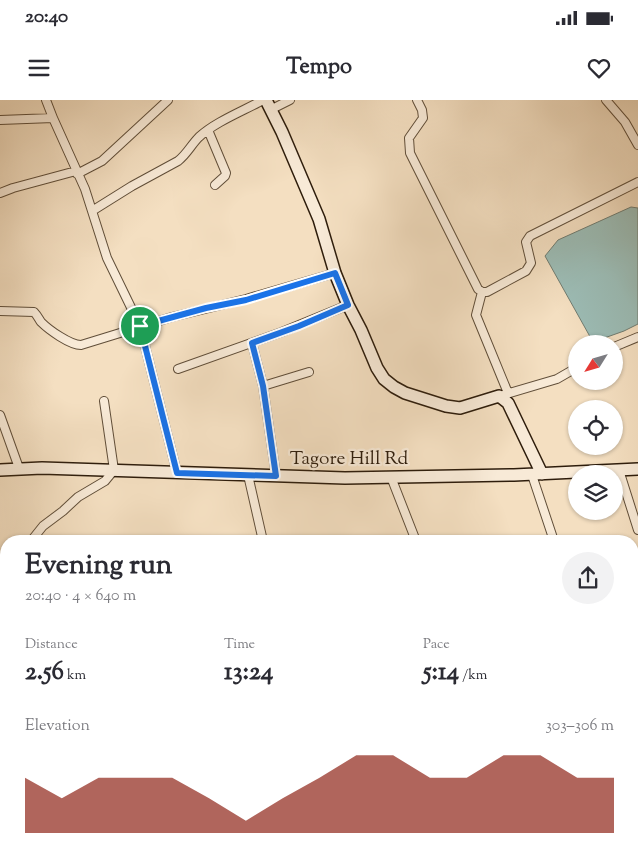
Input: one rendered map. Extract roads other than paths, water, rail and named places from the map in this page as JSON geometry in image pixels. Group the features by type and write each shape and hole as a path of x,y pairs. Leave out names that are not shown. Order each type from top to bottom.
{"main road":[{"path":"267,103 319,219 335,273 348,305 384,379 394,388 413,396 460,408 503,395 537,474"},
{"name":"Tagore Hill Rd","path":"0,470 19,468 114,470 345,478 568,472"},
{"name":"Tagore Hill Rd","path":"623,470 638,469"}],"street":[{"path":"46,100 85,189 106,258 140,326 177,473"},
{"path":"0,193 13,188 77,173 102,160 168,100"},
{"path":"92,211 132,186 178,161 195,141 208,130 267,103 290,100"},
{"path":"417,100 422,110 423,118 409,138 410,153 478,289 482,292 487,292 530,267 531,263 526,242 535,232 638,182"},
{"path":"607,102 617,100"},
{"path":"607,102 626,122 638,145"},
{"path":"0,120 53,118"},
{"path":"208,130 226,173 215,185"},
{"path":"0,311 34,312 44,325 75,345 84,345 140,326 206,308 246,300 335,273"},
{"path":"482,292 476,315 503,395 557,379 568,373"},
{"path":"178,369 299,326 348,305"},
{"path":"623,343 638,336"},
{"path":"252,343 263,386 276,476"},
{"path":"263,386 309,372"},
{"path":"36,535 43,526 78,497 105,481 114,470 104,401"},
{"path":"0,415 19,468"},
{"path":"537,474 552,535"},
{"path":"248,475 262,535"},
{"path":"391,477 414,535"},
{"path":"623,483 638,530"}],"water":[{"path":"631,207 638,208 638,324 613,335 589,335 545,256 558,240"}]}
